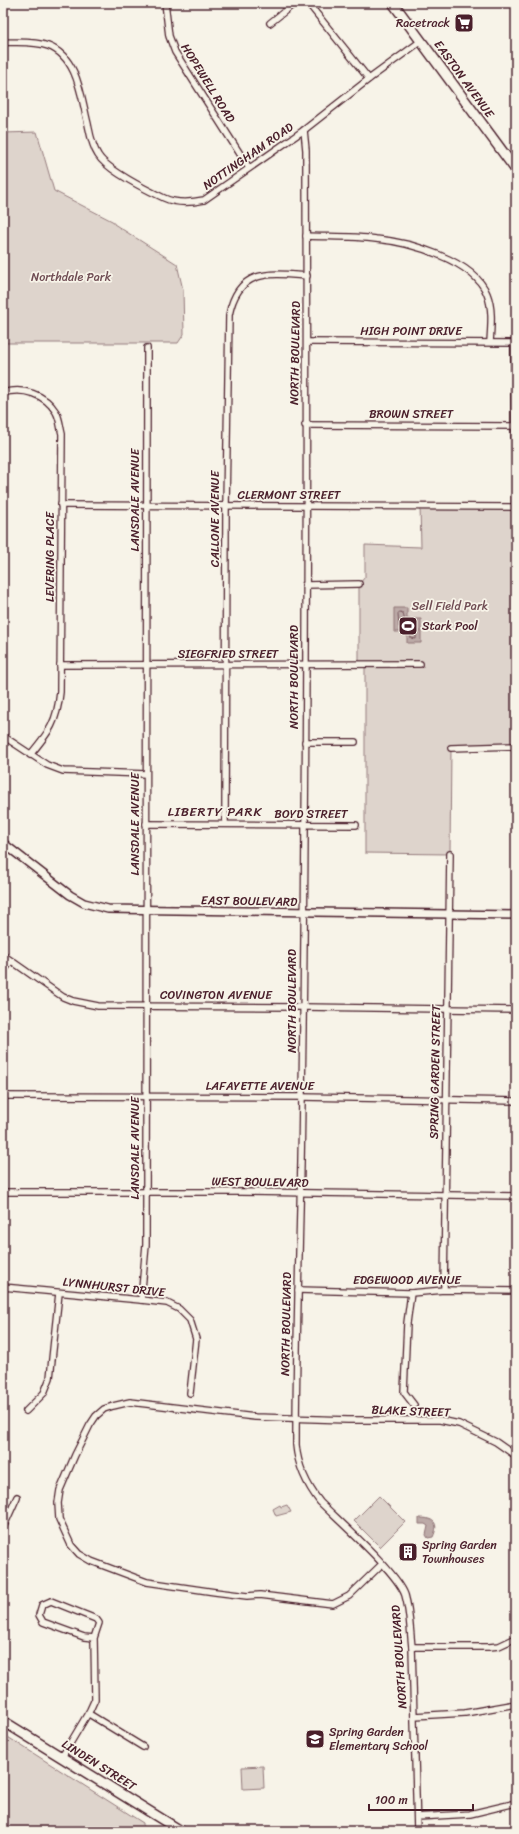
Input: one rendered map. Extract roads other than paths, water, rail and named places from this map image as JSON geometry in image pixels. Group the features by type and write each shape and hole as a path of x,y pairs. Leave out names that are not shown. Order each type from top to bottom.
{"main road":[{"name":"EASTON AVENUE","path":"393,3 516,170"},
{"name":"LINDEN STREET","path":"3,1721 181,1831"}],"street":[{"name":"HOPEWELL ROAD","path":"165,3 169,36 175,52 249,168"},
{"path":"270,23 295,3"},
{"path":"308,3 369,79"},
{"name":"NOTTINGHAM ROAD","path":"3,42 31,43 49,46 68,61 72,66 92,140 98,155 105,164 152,193 173,202 193,203 204,200 304,130 369,79 421,41"},
{"name":"NORTH BOULEVARD","path":"304,130 306,150 307,276 305,425 306,664 302,1098 296,1419 297,1458 300,1470 312,1492 395,1578 404,1593 410,1620 412,1647 417,1831"},
{"path":"306,236 375,238 428,251 461,266 479,280 487,294 491,318 490,342"},
{"name":"CALLONE AVENUE","path":"225,824 226,506 231,309 240,289 255,276 278,274 307,276"},
{"name":"HIGH POINT DRIVE","path":"307,342 515,343"},
{"path":"515,343 515,507"},
{"name":"LANSDALE AVENUE","path":"142,1300 146,1245 147,911 145,665 147,348"},
{"name":"LEVERING PLACE","path":"3,393 21,391 34,394 46,401 57,413 62,434 60,692 55,720 47,735 30,755"},
{"name":"BROWN STREET","path":"305,425 515,426"},
{"name":"CLERMONT STREET","path":"61,506 515,507"},
{"path":"305,585 359,584"},
{"name":"SIEGFRIED STREET","path":"60,665 420,664"},
{"path":"3,736 47,765 63,771 146,774"},
{"path":"305,742 355,742"},
{"path":"451,748 516,746"},
{"name":"BOYD STREET","path":"146,824 356,825"},
{"name":"EAST BOULEVARD","path":"3,844 65,891 84,902 108,909 147,911 516,915"},
{"name":"SPRING GARDEN STREET","path":"444,1290 450,854"},
{"name":"COVINGTON AVENUE","path":"3,954 48,987 73,1001 98,1006 303,1006 516,1010"},
{"path":"3,972 11,961"},
{"name":"LAFAYETTE AVENUE","path":"3,1096 146,1096 516,1101"},
{"name":"WEST BOULEVARD","path":"3,1192 445,1194 516,1196"},
{"name":"LYNNHURST DRIVE","path":"3,1287 142,1300 167,1304 179,1309 190,1320 196,1339 190,1393"},
{"name":"EDGEWOOD AVENUE","path":"298,1290 411,1293 444,1290 516,1291"},
{"path":"26,1410 44,1393 50,1378 59,1292"},
{"path":"411,1293 407,1323 404,1392 414,1405"},
{"name":"BLAKE STREET","path":"382,1564 349,1596 333,1604 260,1595 247,1596 147,1582 91,1561 79,1554 65,1533 59,1519 58,1511 60,1490 90,1425 104,1410 130,1402 255,1417 296,1419 440,1420 459,1424 496,1442 516,1456"},
{"path":"3,1528 17,1497"},
{"path":"62,1757 89,1714 95,1699 94,1638 99,1623 96,1619 51,1601 42,1605 39,1615 43,1622 84,1637 94,1638"},
{"path":"412,1647 489,1647 498,1646 516,1638"},
{"path":"414,1716 465,1713 516,1704"},
{"path":"89,1714 143,1747"},
{"path":"417,1817 470,1814 516,1803"}],"water":[{"name":"Stark Pool","path":"394,608 407,608 407,619 421,619 421,643 407,643 407,632 394,632"},
{"path":"419,1518 428,1519 434,1522 436,1528 433,1537 428,1538 426,1535 428,1526 425,1524 419,1524"}],"place":[{"name":"Racetrack","path":"464,23"},
{"name":"Stark Pool","path":"408,626"},
{"name":"Spring Garden Townhouses","path":"408,1552"},
{"name":"Spring Garden Elementary School","path":"315,1739"}],"district":[{"name":"LIBERTY PARK","path":"215,811"}],"park label":[{"name":"Northdale Park","path":"71,277"},
{"name":"Sell Field Park","path":"450,606"}]}
